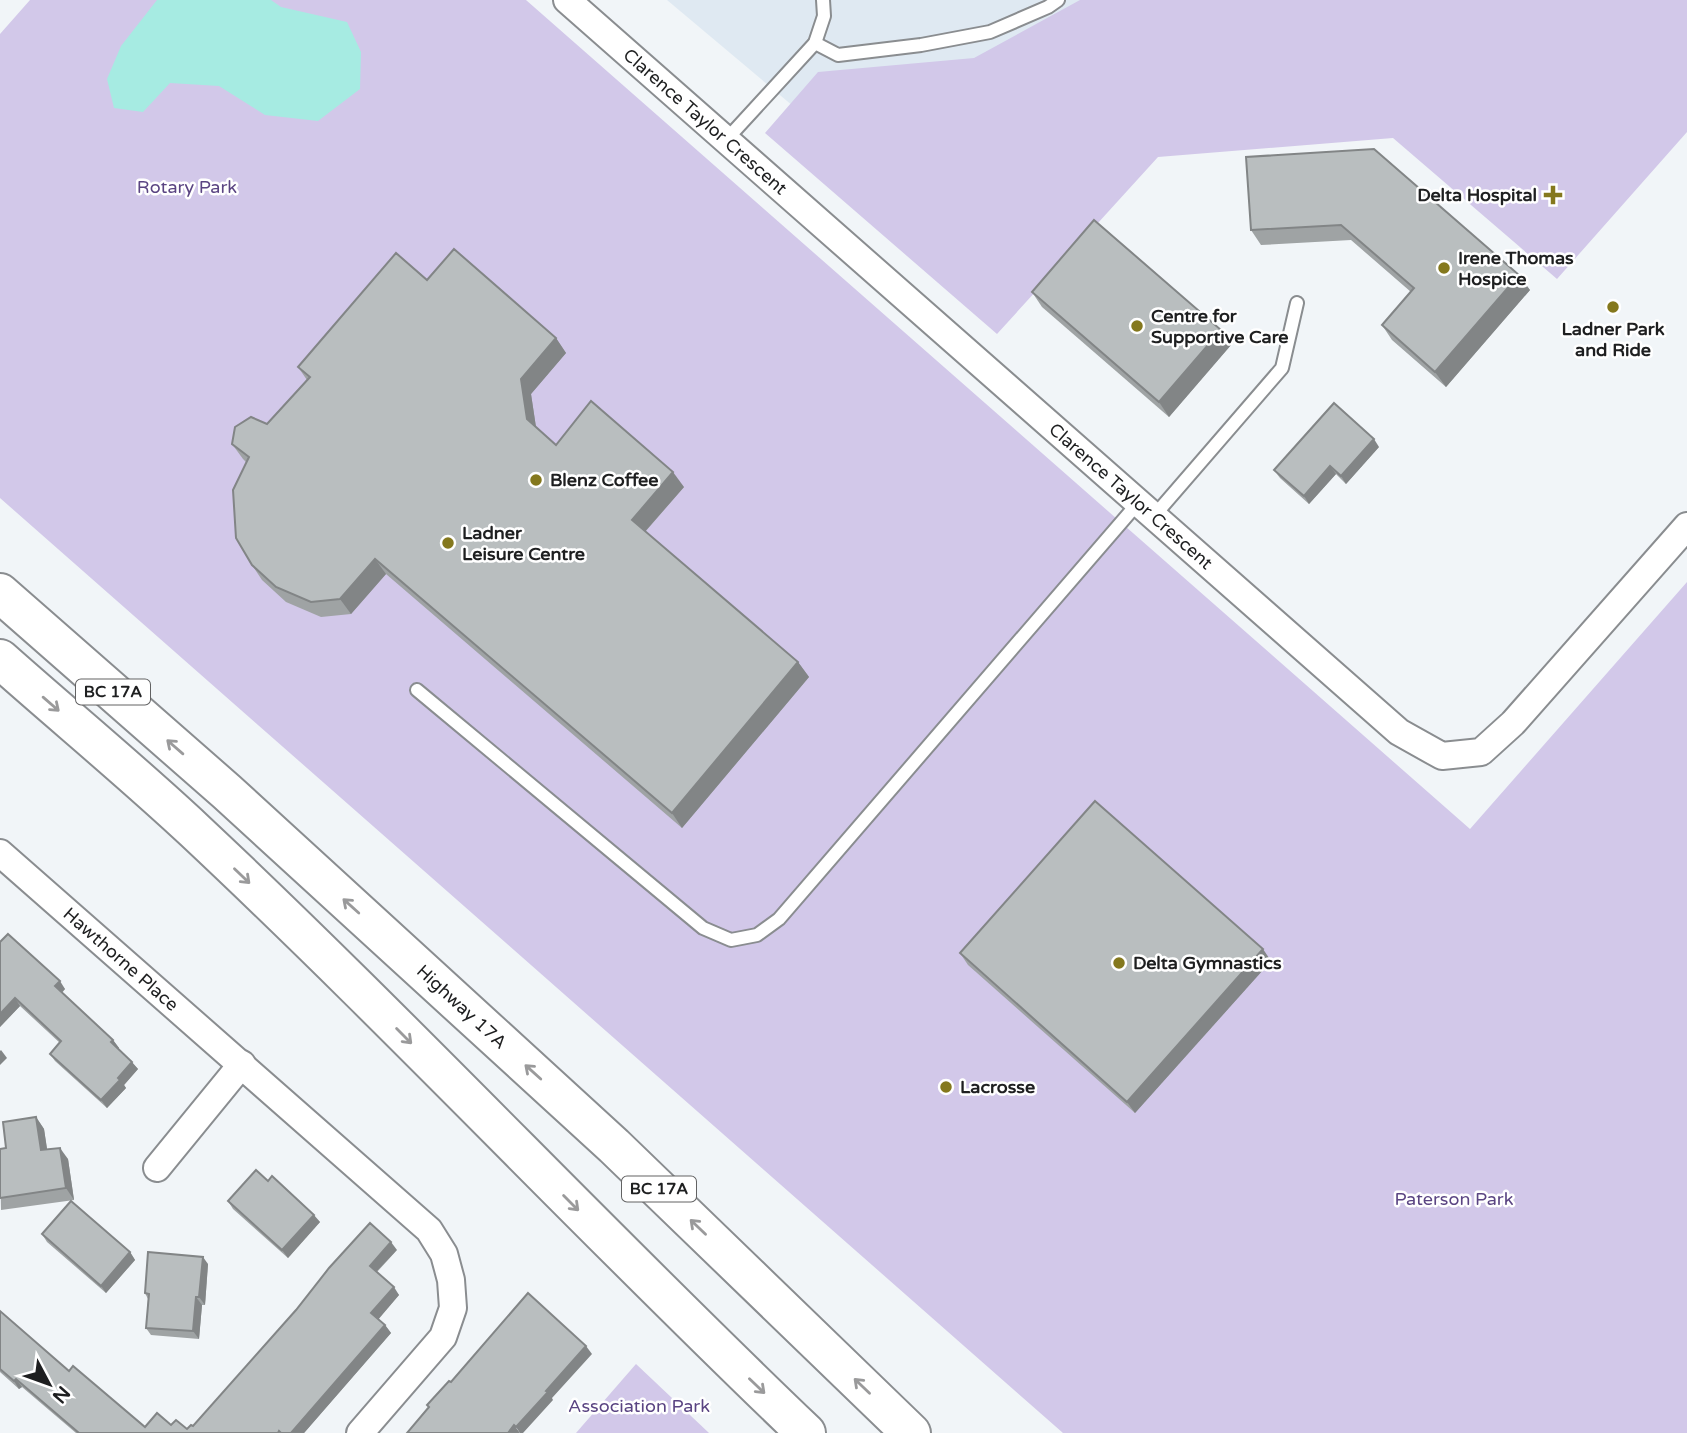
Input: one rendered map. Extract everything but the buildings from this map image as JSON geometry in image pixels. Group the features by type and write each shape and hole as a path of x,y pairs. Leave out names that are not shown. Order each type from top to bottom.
{"highway":[{"name":"Highway 17A","path":"0,593 226,792 614,1146 911,1433"},
{"name":"BC 17A","path":"0,659 193,829 806,1433"}],"street":[{"name":"Clarence Taylor Crescent","path":"567,0 1399,732 1442,756 1481,752 1513,723 1687,526"},
{"name":"Hawthorne Place","path":"0,853 429,1230 443,1254 451,1280 453,1308 443,1337 359,1433"},
{"path":"157,1168 242,1064"}],"lane":[{"path":"726,140 814,43 824,16 823,0"},
{"path":"814,43 838,55 921,45 990,32 1058,0"},
{"path":"417,690 703,928 731,940 757,934 779,919 1146,510 1282,369 1297,303"}],"shaded area":[{"path":"157,0 271,0 281,7 347,22 361,52 360,89 318,121 265,115 219,86 170,83 143,112 114,108 107,79 121,46"},
{"path":"667,0 1144,0 812,122"}],"green space":[{"path":"30,0 526,0 1470,829 1687,582 1687,1433 1063,1433 0,498 0,34"},
{"path":"1080,0 1687,0 1687,132 1557,279 1393,138 1158,157 997,334 765,133 818,72 974,58"},
{"name":"Association Park","path":"636,1364 709,1433 576,1433"}],"place":[{"name":"Delta Hospital","path":"1553,195"},
{"name":"Irene Thomas Hospice","path":"1444,268"},
{"name":"Ladner Park and Ride","path":"1613,307"},
{"name":"Centre for Supportive Care","path":"1137,326"},
{"name":"Blenz Coffee","path":"536,480"},
{"name":"Ladner Leisure Centre","path":"448,543"},
{"name":"Delta Gymnastics","path":"1119,963"},
{"name":"Lacrosse","path":"946,1087"}],"park label":[{"name":"Rotary Park","path":"187,187"},
{"name":"Paterson Park","path":"1454,1199"}]}
